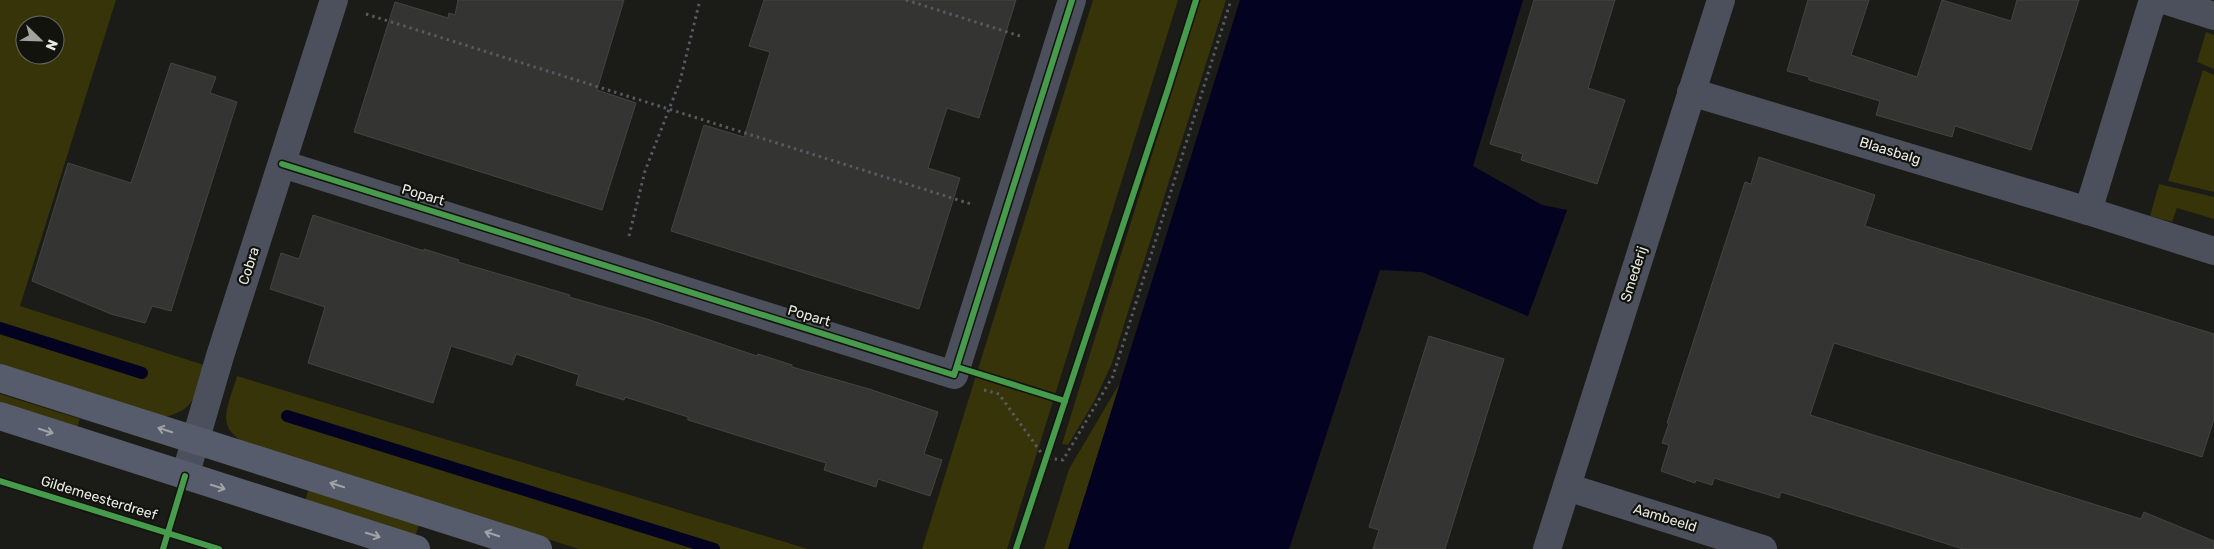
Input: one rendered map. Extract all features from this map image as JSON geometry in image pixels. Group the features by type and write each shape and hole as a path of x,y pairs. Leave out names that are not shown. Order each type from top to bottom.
{"street":[{"path":"954,375 1072,0"},
{"name":"Smederij","path":"1547,549 1721,0"},
{"path":"2088,211 2154,0"},
{"path":"2164,0 2214,16"},
{"name":"Cobra","path":"185,476 220,356 334,2"},
{"name":"Blaasbalg","path":"1691,92 2088,211 2214,251"},
{"name":"Popart","path":"282,164 954,375"},
{"path":"0,378 537,549"},
{"path":"0,416 416,549"},
{"name":"Aambeeld","path":"1567,487 1764,549"}],"path":[{"path":"619,270 645,171 680,81 700,0"},
{"path":"906,0 1057,47"},
{"path":"954,375 972,388 999,394 1045,458 1063,460 1113,376 1231,0"},
{"path":"334,2 1005,214"},
{"path":"1042,468 1048,450"}],"shaded area":[{"path":"0,0 116,0 20,306 204,365 196,393 188,406 162,418 0,368"},
{"path":"1093,0 1178,0 1007,549 922,549"},
{"path":"1200,0 1226,0 1112,363 1095,400 1068,445 1062,444"},
{"path":"2206,32 2214,35 2214,69 2197,62"},
{"path":"2203,70 2214,75 2214,192 2168,181"},
{"path":"2159,184 2214,197 2214,219 2177,208 2172,222 2150,216"},
{"path":"237,376 808,549 579,549 246,445 230,430 226,419"},
{"path":"1121,381 1068,549 1044,549 1069,469"},
{"path":"0,394 80,419 76,430 0,406"},
{"path":"308,490 419,525 415,537 305,502"}],"water":[{"path":"1240,0 1523,0 1473,166 1542,205 1567,210 1528,316 1422,272 1380,270 1289,549 1068,549"}],"building":[{"path":"458,0 624,0 597,90 636,103 602,210 354,132 395,2 448,18 449,13 455,15"},
{"path":"764,0 1016,0 979,118 947,108 928,168 960,178 919,309 671,231 704,125 744,137 770,52 749,46"},
{"path":"1534,0 1615,0 1588,88 1625,100 1597,184 1521,160 1523,154 1490,144"},
{"path":"1808,0 1869,0 1851,55 1917,77 1942,0 2011,21 2017,0 2079,0 2031,150 1955,126 1952,137 1876,115 1880,101 1809,80 1809,77 1787,71"},
{"path":"171,63 216,77 210,93 237,102 171,311 152,306 145,323 111,314 32,281 68,163 131,183"},
{"path":"1759,157 1875,195 1865,226 2214,334 2214,419 2202,457 1834,343 1810,415 2141,519 2144,512 2214,541 2214,549 1963,549 1781,492 1779,498 1714,478 1712,485 1696,480 1695,483 1661,471 1669,445 1662,443 1669,423 1667,423 1745,182 1751,184"},
{"path":"313,215 938,412 924,454 942,460 930,496 878,479 876,487 824,470 826,463 688,420 688,417 625,397 624,400 576,385 579,375 516,354 512,365 451,346 433,403 308,363 325,307 270,289 281,253 299,259"},
{"path":"1429,336 1504,359 1445,549 1373,549 1379,530 1369,527"}],"waterway":[{"path":"0,328 142,373"},
{"path":"287,416 714,549"}],"cycle path":[{"path":"282,164 954,375 1072,0"},
{"path":"1016,549 1196,0"},
{"path":"957,367 1065,401"},
{"path":"163,549 185,476"},
{"name":"Gildemeesterdreef","path":"0,481 219,549"}]}
